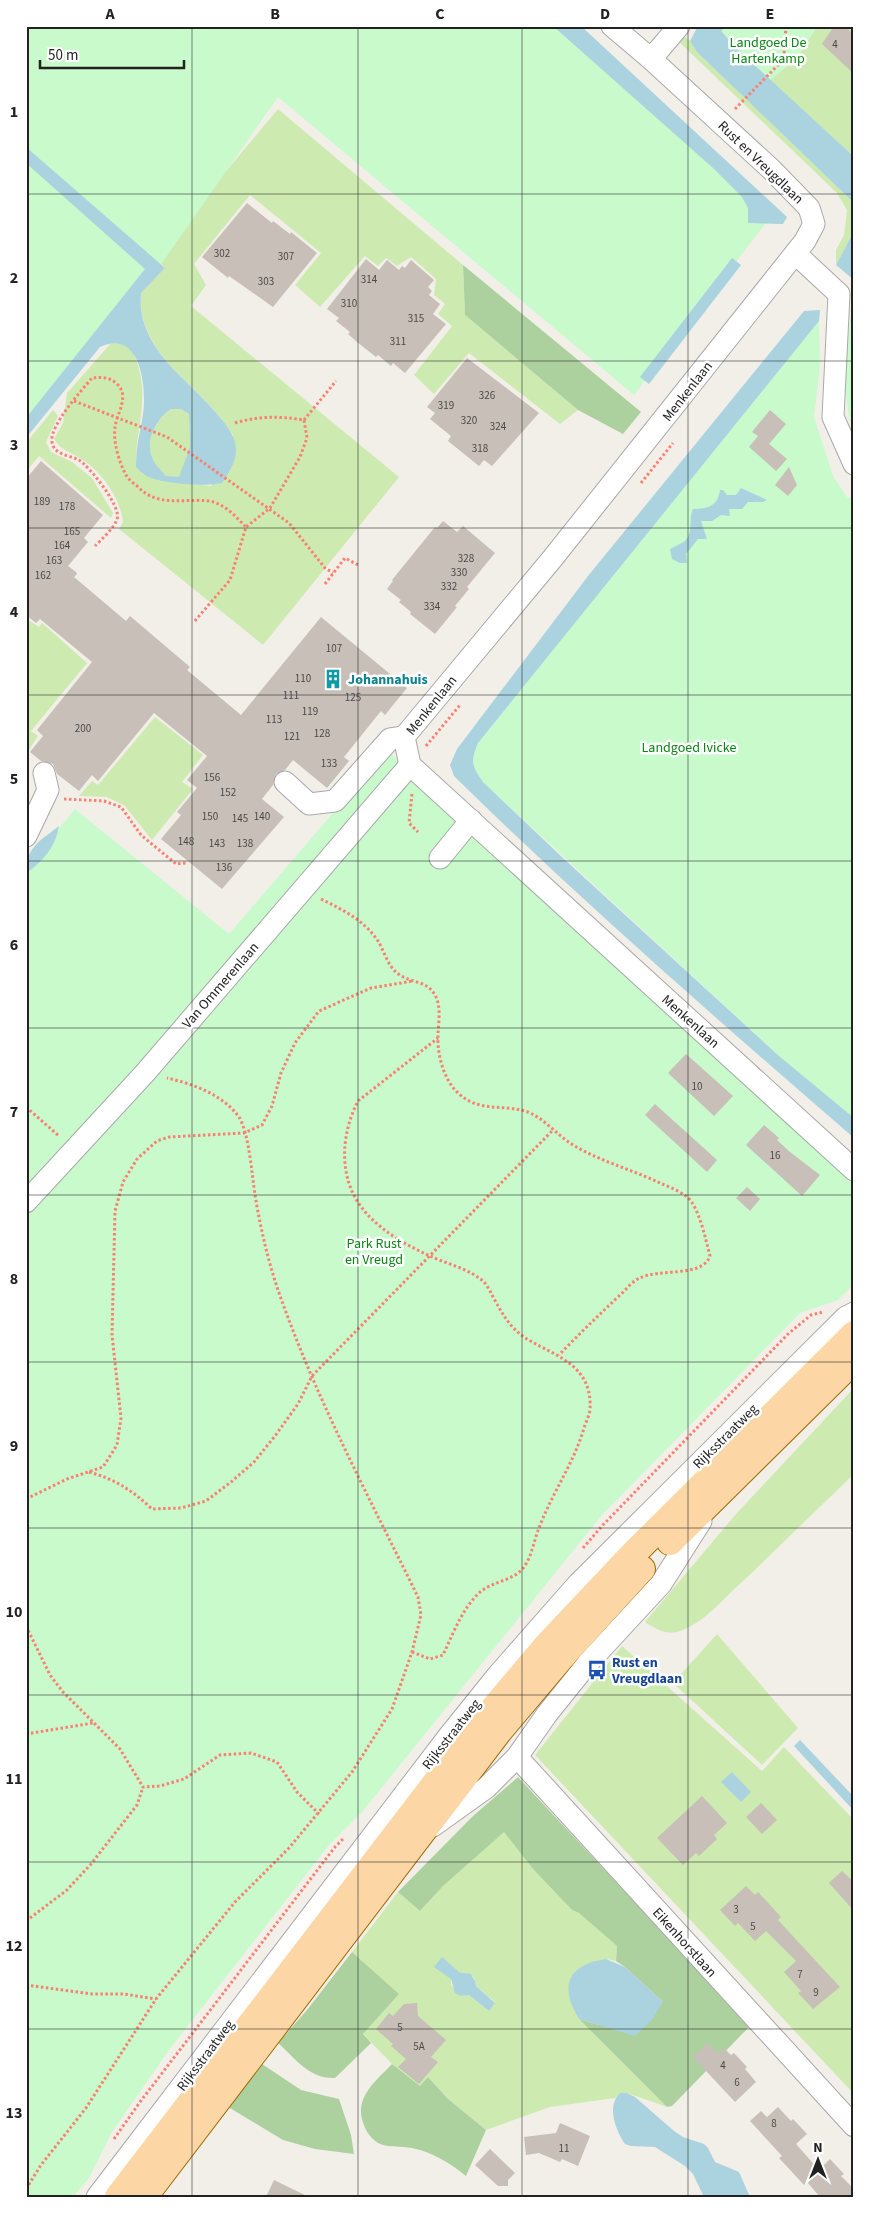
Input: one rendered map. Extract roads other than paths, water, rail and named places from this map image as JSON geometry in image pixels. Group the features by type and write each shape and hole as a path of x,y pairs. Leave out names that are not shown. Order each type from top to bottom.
{"main road":[{"name":"Rijksstraatweg","path":"118,2197 482,1722 546,1646 632,1555 854,1334"},
{"path":"144,2197 500,1730 560,1659 642,1570 854,1360"}],"street":[{"name":"Rust en Vreugdlaan","path":"612,26 651,59 772,170 809,208 814,224 796,254"},
{"path":"651,59 680,26"},
{"path":"796,254 840,294 833,417 854,464"},
{"name":"Menkenlaan","path":"796,254 558,552 404,737 410,765 854,1170"},
{"path":"285,782 309,804 335,801 390,739 404,737"},
{"name":"Van Ommerenlaan","path":"26,1202 145,1073 410,765"},
{"path":"26,836 46,782"},
{"path":"440,858 471,820"},
{"name":"Rijksstraatweg","path":"97,2197 448,1737 537,1629 576,1585 684,1477 846,1317 854,1314"},
{"path":"421,1834 486,1788 517,1757 588,1663 661,1584 716,1497"},
{"name":"Eikenhorstlaan","path":"517,1757 854,2126"}],"water":[{"path":"553,26 581,26 787,217 783,224 748,223 748,208 742,197 713,168"},
{"path":"698,26 726,26 721,31 737,49 854,157 854,203 697,52 690,41"},
{"path":"26,147 165,268 141,293 142,313 147,332 168,363 210,406 233,437 236,448 234,462 222,483 194,485 171,483 145,475 136,467 137,446 144,402 142,375 132,352 124,346 113,343 100,347 26,438 26,418 145,269 26,163","holes":["171,409 181,409 189,414 190,447 179,477 166,476 156,465 152,457 150,450 151,437 157,424 166,413"]},
{"path":"854,231 854,280 836,265"},
{"path":"732,258 741,265 649,384 640,377"},
{"path":"820,310 819,321 478,743 473,764 483,782 563,858 779,1056 854,1118 854,1138 701,1005 551,869 454,776 450,765 457,749 588,576 804,311"},
{"path":"741,488 767,500 763,502 748,502 742,509 729,509 730,516 721,515 712,521 701,521 707,539 698,539 686,554 687,563 680,563 672,559 670,549 685,541 688,537 693,509 711,506 717,500 720,490 723,490 727,495 736,495"},
{"path":"59,826 55,840 48,853 26,873 28,857 35,845"},
{"path":"800,1740 854,1797 854,1811 794,1746"},
{"path":"732,1772 751,1792 741,1802 721,1782"},
{"path":"442,1957 459,1972 471,1974 476,1986 495,2003 489,2011 469,1995 461,1996 455,1993 451,1979 434,1967"},
{"path":"606,1959 625,1967 663,2002 651,2021 635,2036 579,2019 569,1997 568,1987 570,1979 575,1972 583,1966"},
{"path":"620,2093 627,2093 635,2097 674,2131 683,2137 704,2144 715,2162 739,2172 750,2197 704,2197 693,2174 685,2166 655,2147 625,2144 618,2132 613,2111 616,2098"}],"place":[{"name":"Johannahuis","path":"333,679"},
{"name":"Rust en Vreugdlaan","path":"597,1670"}],"park label":[{"name":"Landgoed De Hartenkamp","path":"768,50"},
{"name":"Landgoed Ivicke","path":"689,747"},
{"name":"Park Rust en Vreugd","path":"374,1252"}]}
